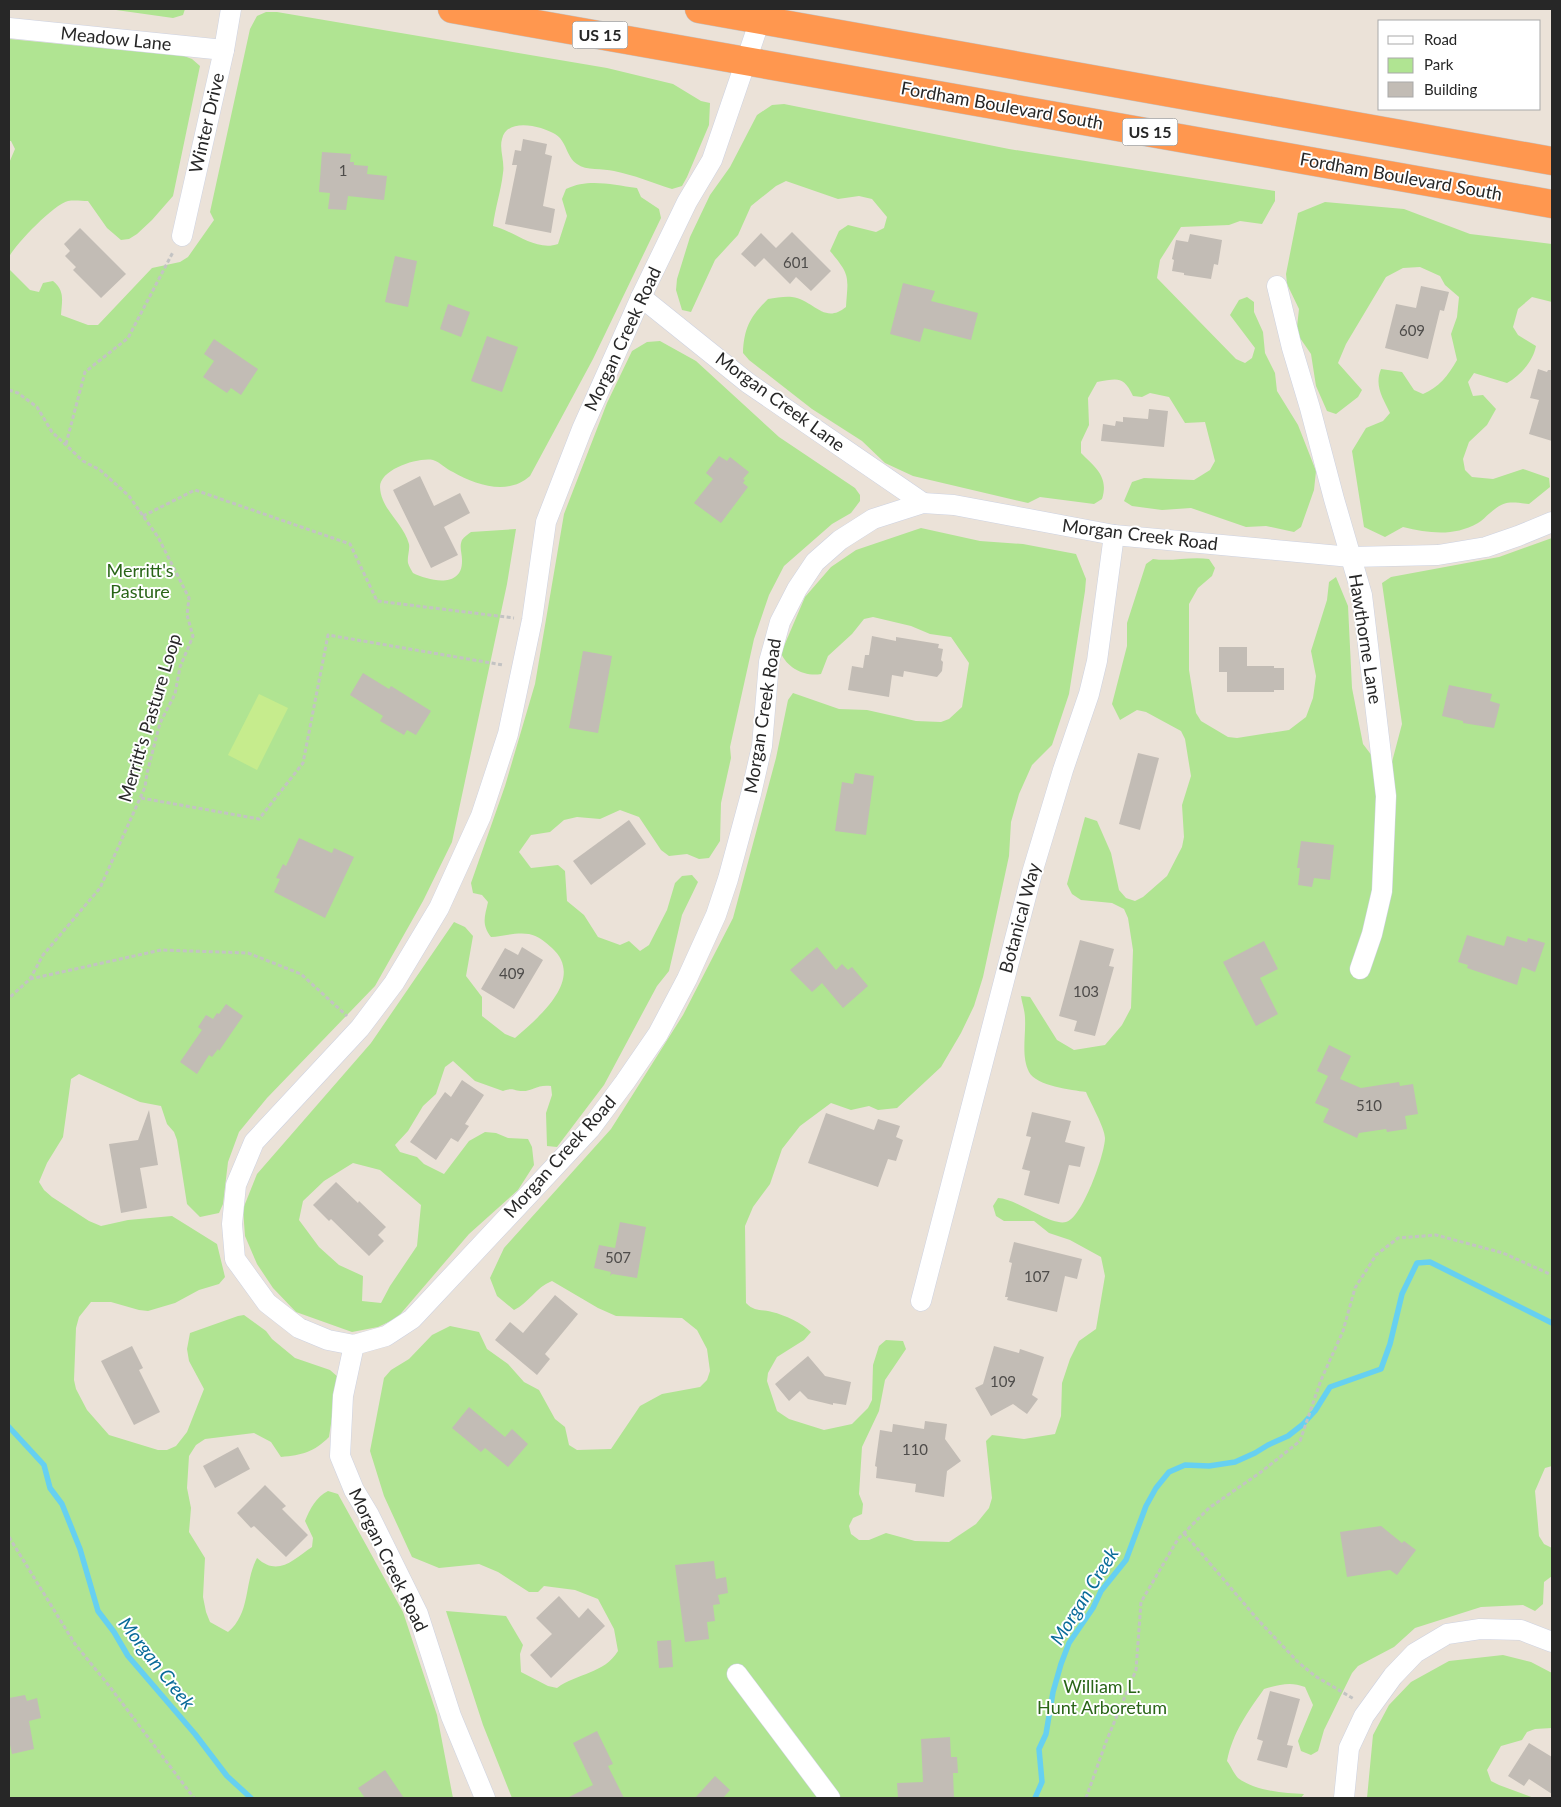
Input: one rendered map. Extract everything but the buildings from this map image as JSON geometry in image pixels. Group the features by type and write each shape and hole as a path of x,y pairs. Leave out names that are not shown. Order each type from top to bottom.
{"highway":[{"name":"Fordham Boulevard South","path":"452,9 1552,204"},
{"name":"US 15","path":"699,9 1552,161"}],"street":[{"name":"Winter Drive","path":"182,236 224,50 231,9"},
{"name":"Morgan Creek Road","path":"760,20 748,60 712,160 687,202 642,296 582,429 546,522 532,620 508,734 477,825 439,908 394,983 360,1028 254,1142 236,1185 232,1224 234,1259 267,1304 299,1328 328,1340 354,1345 386,1336 412,1318 590,1129 631,1074 658,1034 687,979 716,915 728,879 762,746 769,662 780,622 814,562 840,540 873,519 923,503 954,505 1114,535 1351,557 1438,555 1486,547 1552,522"},
{"name":"Meadow Lane","path":"9,28 224,50"},
{"name":"Hawthorne Lane","path":"1277,286 1292,348 1362,596 1386,796 1382,891 1372,934 1360,969"},
{"name":"Morgan Creek Lane","path":"642,296 748,383 923,503"},
{"name":"Botanical Way","path":"921,1301 1032,873 1063,770 1089,694 1097,661 1114,535"},
{"name":"Morgan Creek Road","path":"354,1345 343,1396 340,1456 354,1490 369,1515 418,1614 451,1716 485,1798"},
{"path":"1344,1798 1349,1748 1364,1716 1393,1676 1415,1654 1447,1634 1480,1629 1521,1630 1552,1642"},
{"path":"737,1674 830,1798"}],"path":[{"path":"66,444 85,372 128,338 182,236"},
{"name":"Merritt's Pasture Loop","path":"9,390 18,393 37,407 52,432 83,461 100,470 129,496 158,537 189,598 187,615 193,636 180,667 175,694 160,723 141,798 100,888 43,954 30,979 9,998"},
{"path":"143,516 196,490 350,544 377,601 532,620"},
{"path":"141,798 259,819 303,763 328,635 522,668"},
{"path":"30,979 161,950 248,953 301,974 360,1028"},
{"path":"1086,1798 1106,1742 1136,1670 1141,1602 1178,1539 1209,1508 1300,1442 1321,1380 1343,1331 1355,1288 1376,1255 1398,1238 1436,1235 1503,1253 1552,1275"},
{"path":"1184,1533 1298,1662 1336,1690 1370,1708"},
{"path":"9,1537 75,1644 194,1798"}],"green space":[{"path":"109,9 185,9 183,15 173,18"},
{"name":"Merritt's Pasture","path":"266,12 277,12 607,68 673,84 701,101 710,103 709,125 682,186 672,189 610,170 581,166 573,161 559,137 542,128 526,125 518,126 505,132 502,139 503,173 493,226 533,243 550,246 558,244 567,216 562,199 566,189 592,183 637,188 641,197 659,209 661,218 593,359 530,476 512,486 492,486 462,477 436,461 419,460 393,470 382,481 380,487 384,503 402,529 409,544 408,564 413,573 420,576 444,580 451,579 457,575 461,569 461,543 471,532 516,529 507,584 452,842 423,901 375,986 267,1098 239,1132 228,1162 223,1204 219,1213 200,1217 187,1204 177,1140 174,1132 167,1124 161,1106 140,1102 79,1074 71,1079 63,1137 47,1163 39,1182 52,1197 89,1221 101,1226 128,1220 172,1216 217,1244 225,1277 219,1284 199,1290 175,1303 148,1311 111,1302 91,1302 79,1317 76,1328 74,1380 76,1389 87,1410 109,1435 158,1450 167,1450 176,1446 187,1432 204,1389 189,1361 187,1349 190,1333 238,1316 244,1315 266,1331 272,1339 295,1358 330,1370 338,1377 329,1437 313,1449 301,1454 281,1457 271,1442 254,1433 205,1439 196,1445 189,1456 187,1488 191,1508 189,1532 205,1558 203,1597 206,1612 210,1622 228,1632 235,1624 244,1607 250,1577 257,1558 265,1564 272,1566 285,1565 312,1547 313,1538 305,1521 309,1512 317,1500 328,1491 338,1494 403,1612 437,1715 453,1798 9,1798 9,269 30,290 39,292 43,283 53,281 61,292 61,315 88,325 98,325 152,268 180,262 188,257 214,220 210,212 250,29 257,16"},
{"path":"9,39 184,56 192,59 200,66 173,196 137,234 129,239 121,240 107,228 88,201 68,201 54,209 36,226 9,257 9,163 15,149 11,141 9,141"},
{"path":"784,104 1009,149 1275,191 1275,201 1262,224 1240,221 1229,225 1181,227 1160,260 1157,278 1236,359 1245,363 1252,358 1255,348 1230,315 1239,300 1247,297 1254,302 1254,312 1263,332 1265,353 1275,373 1277,391 1298,425 1316,471 1314,490 1301,527 1294,532 1266,526 1246,527 1191,508 1162,510 1132,506 1124,501 1132,482 1144,478 1194,480 1210,470 1215,461 1205,422 1185,423 1169,397 1150,393 1142,397 1133,396 1126,385 1119,380 1097,382 1088,398 1089,425 1081,442 1081,453 1100,473 1104,485 1102,499 1094,504 1040,497 1028,503 913,476 885,463 862,441 812,409 749,360 743,353 747,329 757,311 768,299 792,297 807,302 825,313 838,312 846,307 847,277 842,266 830,251 839,231 848,225 876,232 884,228 887,217 872,199 859,196 838,199 786,181 776,186 751,206 738,235 715,260 691,312 682,310 676,290 677,279 690,237 710,195 730,167 757,115 772,105"},
{"path":"1325,202 1404,209 1470,234 1552,244 1552,302 1532,297 1518,309 1513,327 1518,335 1536,346 1529,362 1522,372 1507,383 1474,373 1468,382 1473,396 1483,395 1496,409 1487,425 1469,442 1463,459 1465,470 1472,477 1493,479 1523,469 1549,478 1550,487 1529,504 1504,504 1478,523 1450,532 1422,531 1403,527 1385,537 1364,527 1352,451 1366,428 1383,421 1390,413 1379,386 1378,381 1381,369 1402,372 1414,390 1423,394 1447,376 1457,360 1451,334 1457,317 1459,297 1445,285 1440,276 1420,267 1403,268 1386,277 1346,344 1338,363 1362,390 1358,397 1336,414 1327,411 1316,386 1311,354 1300,338 1297,327 1299,309 1287,284 1286,274 1298,213"},
{"path":"660,341 696,361 779,437 855,488 860,495 860,501 851,513 832,524 784,566 769,595 754,639 730,747 731,758 721,803 720,841 709,858 699,859 687,854 669,856 661,850 639,817 620,810 600,819 577,817 564,820 550,832 531,835 519,852 531,868 558,865 565,871 567,901 584,915 598,937 620,945 629,941 640,951 649,945 667,910 675,883 682,876 692,875 698,882 682,915 669,971 657,986 604,1085 557,1147 547,1146 546,1113 552,1095 551,1086 542,1086 526,1091 512,1089 503,1091 475,1081 453,1061 445,1067 436,1094 423,1106 408,1131 395,1145 400,1152 417,1157 424,1164 444,1174 469,1141 485,1132 496,1133 508,1138 528,1139 532,1147 534,1165 518,1190 469,1234 397,1318 378,1327 352,1332 296,1312 273,1288 257,1264 245,1236 243,1209 257,1174 371,1043 454,922 465,927 473,936 466,976 482,997 482,1016 505,1034 515,1038 525,1030 546,1009 561,985 564,972 561,960 552,948 542,940 533,935 524,934 491,937 485,924 488,902 482,895 473,893 471,883 505,786 535,684 564,514 607,403 632,351 647,342","holes":["353,1163 380,1170 421,1205 417,1246 381,1303 362,1301 363,1276 339,1265 319,1247 299,1220 303,1201 324,1181"]},
{"name":"William L. Hunt Arboretum","path":"921,528 980,541 1023,544 1076,554 1086,579 1069,694 1052,745 1032,765 1019,794 1011,822 1009,856 983,977 974,1006 941,1067 897,1108 878,1110 869,1106 851,1110 831,1103 800,1126 782,1149 770,1184 753,1207 745,1226 746,1303 755,1309 788,1317 811,1332 804,1340 777,1357 768,1373 767,1381 777,1411 789,1419 824,1430 852,1424 868,1408 872,1400 873,1365 879,1346 886,1340 903,1341 906,1349 885,1380 879,1411 862,1447 859,1494 863,1504 862,1514 853,1518 849,1526 851,1534 859,1540 869,1540 886,1533 915,1541 949,1542 976,1524 989,1508 992,1498 986,1441 992,1435 1024,1439 1055,1434 1061,1416 1062,1383 1070,1359 1079,1341 1096,1329 1105,1276 1101,1257 1070,1240 1049,1233 1034,1221 1004,1221 996,1216 993,1206 998,1198 1006,1199 1051,1220 1066,1222 1079,1210 1092,1185 1104,1146 1103,1128 1086,1092 1046,1084 1033,1077 1029,1072 1025,1059 1025,1015 1021,996 1030,997 1057,1040 1074,1050 1105,1045 1122,1025 1131,1008 1133,950 1128,918 1124,909 1112,903 1081,900 1072,894 1067,884 1085,817 1097,821 1111,853 1119,890 1126,898 1135,901 1143,897 1167,876 1182,847 1184,837 1182,805 1191,776 1185,739 1181,731 1146,712 1137,710 1120,720 1112,704 1127,646 1127,623 1146,564 1153,559 1202,558 1209,559 1215,568 1212,576 1198,588 1189,604 1189,670 1196,713 1201,721 1228,737 1237,738 1289,730 1306,717 1313,698 1316,676 1311,651 1327,600 1329,582 1336,577 1348,606 1352,688 1363,744 1388,777 1402,724 1382,583 1391,577 1499,557 1552,538 1552,1466 1545,1468 1535,1491 1539,1536 1544,1544 1552,1548 1552,1576 1544,1582 1543,1604 1535,1611 1523,1605 1481,1607 1415,1628 1394,1647 1358,1666 1352,1673 1324,1730 1318,1751 1311,1755 1301,1751 1298,1741 1313,1705 1305,1687 1289,1684 1264,1689 1237,1732 1227,1761 1238,1778 1253,1786 1261,1789 1304,1794 1301,1798 512,1798 483,1725 446,1611 506,1616 523,1645 520,1654 521,1672 548,1686 557,1688 598,1669 612,1659 618,1651 614,1629 598,1599 575,1590 544,1586 538,1592 529,1592 498,1572 479,1564 439,1568 412,1557 384,1496 370,1451 384,1378 391,1370 409,1359 432,1335 450,1326 479,1332 487,1349 508,1364 524,1382 539,1390 555,1419 565,1427 569,1445 577,1450 611,1449 640,1406 662,1394 700,1387 707,1380 710,1371 707,1349 697,1330 682,1318 616,1316 598,1308 552,1281 541,1287 514,1310 497,1296 490,1278 504,1248 611,1129 683,1015 733,918 776,758 788,700 793,693 839,709 867,710 916,721 941,722 949,719 962,707 969,663 951,637 930,634 911,626 873,617 864,619 852,634 828,656 821,674 803,673 797,670 788,663 781,653 805,597 831,567 856,550"},
{"path":"259,694 288,708 257,770 228,755"},
{"path":"1503,1655 1531,1662 1552,1673 1552,1728 1535,1729 1527,1732 1522,1740 1501,1746 1487,1770 1491,1781 1534,1798 1367,1798 1373,1735 1389,1705 1411,1682 1449,1661"}],"waterway":[{"name":"Morgan Creek","path":"1035,1798 1042,1782 1039,1749 1046,1734 1053,1692 1069,1643 1093,1608 1101,1591 1126,1560 1146,1506 1156,1488 1169,1472 1185,1465 1209,1466 1235,1462 1255,1453 1288,1436 1302,1425 1315,1411 1330,1387 1381,1369 1390,1344 1402,1294 1417,1263 1430,1262 1552,1323"},
{"name":"Morgan Creek","path":"9,1427 44,1465 50,1488 62,1504 80,1549 98,1611 114,1632 128,1656 195,1734 227,1776 251,1798"}]}
